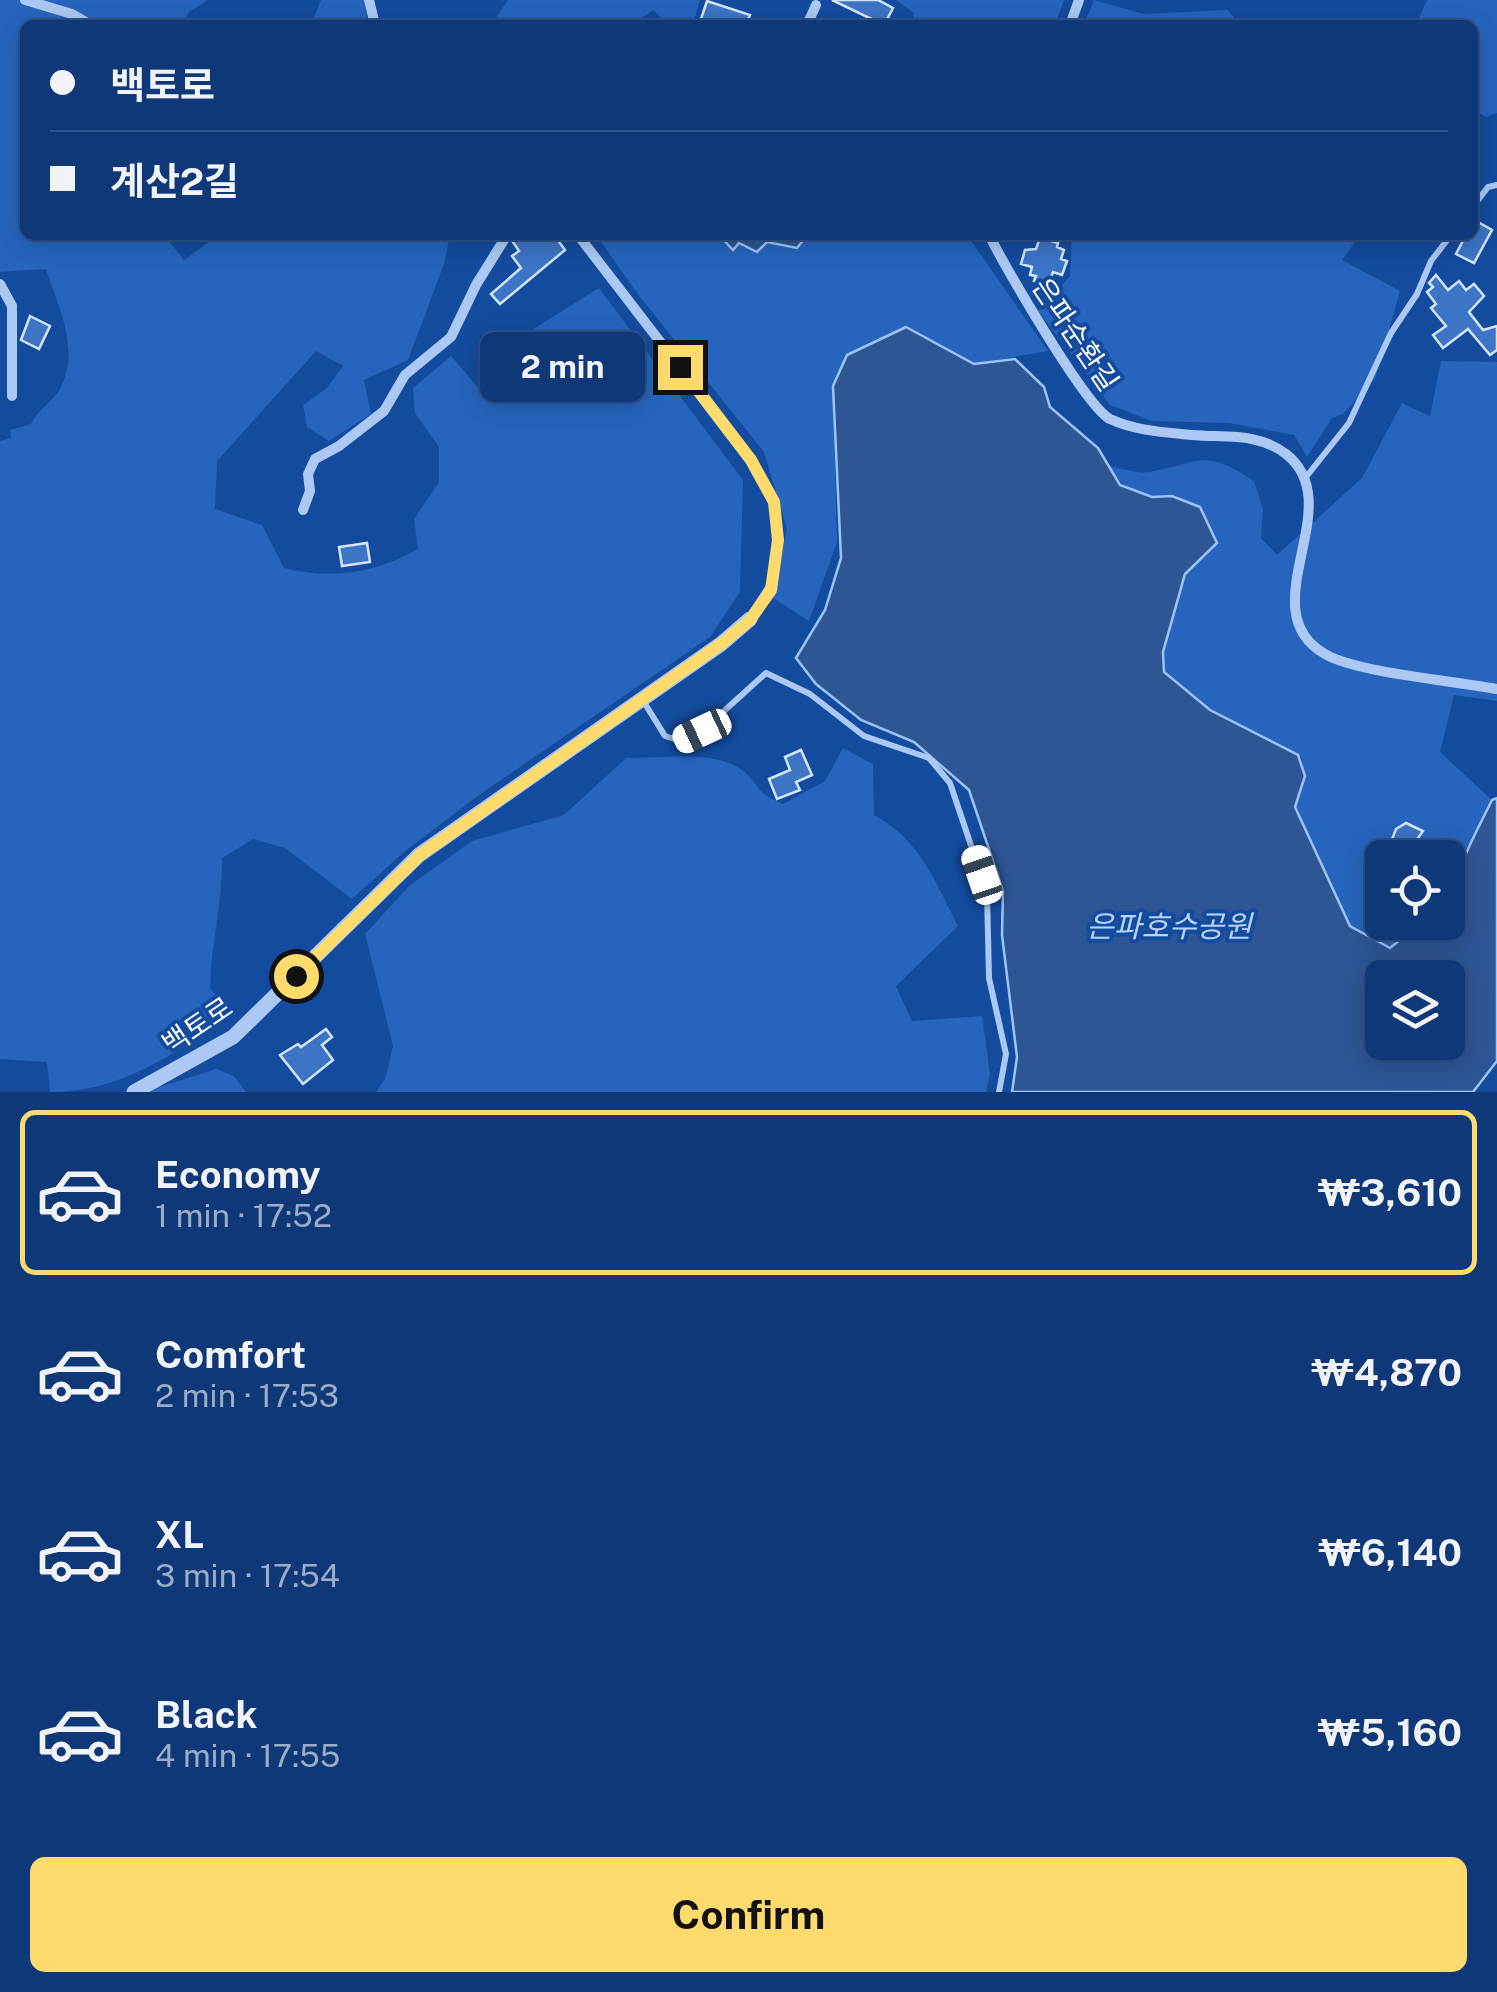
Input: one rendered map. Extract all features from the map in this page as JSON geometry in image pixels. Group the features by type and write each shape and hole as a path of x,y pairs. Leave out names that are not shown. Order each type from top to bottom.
{"street":[{"path":"26,0 82,20"},
{"path":"809,20 816,4"},
{"path":"303,510 310,491 308,474 316,459 384,411 404,374 451,337 504,240"},
{"path":"582,240 751,460 774,502 778,540 772,585 750,620"},
{"name":"은파순환길","path":"992,240 1028,308 1106,417 1140,430 1256,437 1288,455 1306,477"},
{"path":"0,284 12,306 12,396"},
{"path":"1306,477 1308,526 1296,585 1296,613 1299,631 1312,646 1350,664 1497,689"},
{"name":"백토로","path":"134,1092 233,1037 420,855 750,620"}],"lane":[{"path":"1478,200 1488,187 1497,184"},
{"path":"1306,477 1349,422 1391,333 1447,240"},
{"path":"642,698 665,736 681,741 702,731 766,673 810,694 864,736 928,758 950,782 987,893 989,978 1006,1054 998,1092"}],"shaded area":[{"path":"0,0 208,0 189,12 185,20 20,20 20,240 168,240 184,260 212,240 449,240 444,264 408,360 364,380 371,414 329,441 307,427 303,405 327,388 343,366 316,351 217,461 215,509 262,525 284,568 302,572 336,574 369,569 418,549 414,519 439,482 439,447 415,413 413,388 451,356 487,398 522,336 599,288 743,480 740,592 710,637 479,795 404,852 352,899 285,848 253,839 222,858 210,988 233,1014 147,1068 77,1090 50,1092 47,1062 0,1059 0,441 11,438 10,430 31,424 58,392 66,372 68,343 46,269 0,272"},
{"path":"321,0 364,0 367,20 313,20"},
{"path":"508,0 700,0 694,20 664,20 653,10 639,20 494,20"},
{"path":"896,0 1064,0 1057,20 912,20 914,13"},
{"path":"1094,0 1144,14 1228,10 1235,20 1086,20"},
{"path":"1427,0 1497,0 1497,113 1486,117 1478,113 1478,20 1418,20"},
{"path":"600,240 970,240 1048,351 974,364 906,327 847,355 833,386 837,542 809,621 773,598 787,529 764,452"},
{"path":"1072,240 1356,240 1342,260 1400,291 1375,379 1343,414 1332,418 1307,457 1294,435 1229,423 1152,421 1110,405 1038,311 1070,276"},
{"path":"1441,361 1497,362 1497,701 1454,695 1440,752 1492,800 1465,862 1465,840 1365,840 1365,934 1350,926 1295,807 1303,787 1302,758 1210,710 1164,672 1163,652 1185,574 1217,543 1172,496 1135,491 1121,482 1109,466 1144,472 1202,460 1237,470 1254,481 1263,509 1261,538 1277,555 1362,478 1402,403 1430,416"},
{"path":"843,748 873,764 874,815 915,849 958,926 896,986 912,1021 982,1016 990,1074 986,1092 376,1092 385,1079 393,1046 365,934 409,886 472,841 564,815 626,758 686,756 730,763 748,775 762,792 783,804 825,781"},
{"path":"1375,940 1400,940 1390,948"},
{"path":"216,1069 234,1076 246,1092 144,1092"}],"water":[{"path":"724,240 803,240 797,248 767,242 757,252 739,243 733,250"},
{"name":"은파호수공원","path":"906,327 974,364 1015,359 1044,387 1050,407 1098,448 1120,485 1152,497 1172,496 1200,507 1217,543 1185,574 1163,652 1164,672 1210,710 1298,755 1305,776 1295,807 1350,926 1365,934 1365,940 1375,940 1390,948 1400,940 1465,940 1465,856 1492,800 1497,798 1497,1061 1473,1092 1012,1092 1017,1057 1002,935 1003,891 969,790 914,742 861,720 816,684 796,658 825,610 841,558 833,386 847,355"}],"building":[{"path":"832,0 878,0 893,8 887,20 874,20"},
{"path":"707,1 750,15 748,20 701,20"},
{"path":"1478,222 1492,230 1474,263 1456,254 1463,240 1478,240"},
{"path":"558,240 565,250 500,304 491,294 521,268 512,256 519,251 513,242"},
{"path":"1039,240 1051,240 1064,250 1061,259 1067,261 1062,275 1053,272 1048,286 1034,281 1036,276 1030,275 1032,267 1021,264 1025,250 1036,249"},
{"path":"1436,275 1448,290 1459,281 1466,290 1474,284 1484,296 1469,312 1483,330 1497,326 1497,350 1490,355 1468,329 1443,348 1433,335 1446,326 1431,308 1436,304 1427,292"},
{"path":"30,316 50,326 39,349 21,340"},
{"path":"367,543 370,562 342,566 339,547"},
{"path":"801,750 812,775 796,782 800,790 777,799 769,779 790,770 785,757"},
{"path":"1406,823 1423,831 1417,840 1392,840 1396,829"},
{"path":"326,1029 332,1037 322,1045 333,1060 303,1084 280,1055 298,1044 301,1047"}],"route":[{"path":"296,976 420,855 721,644 750,620 771,590 778,540 774,502 751,460 680,367"}]}
